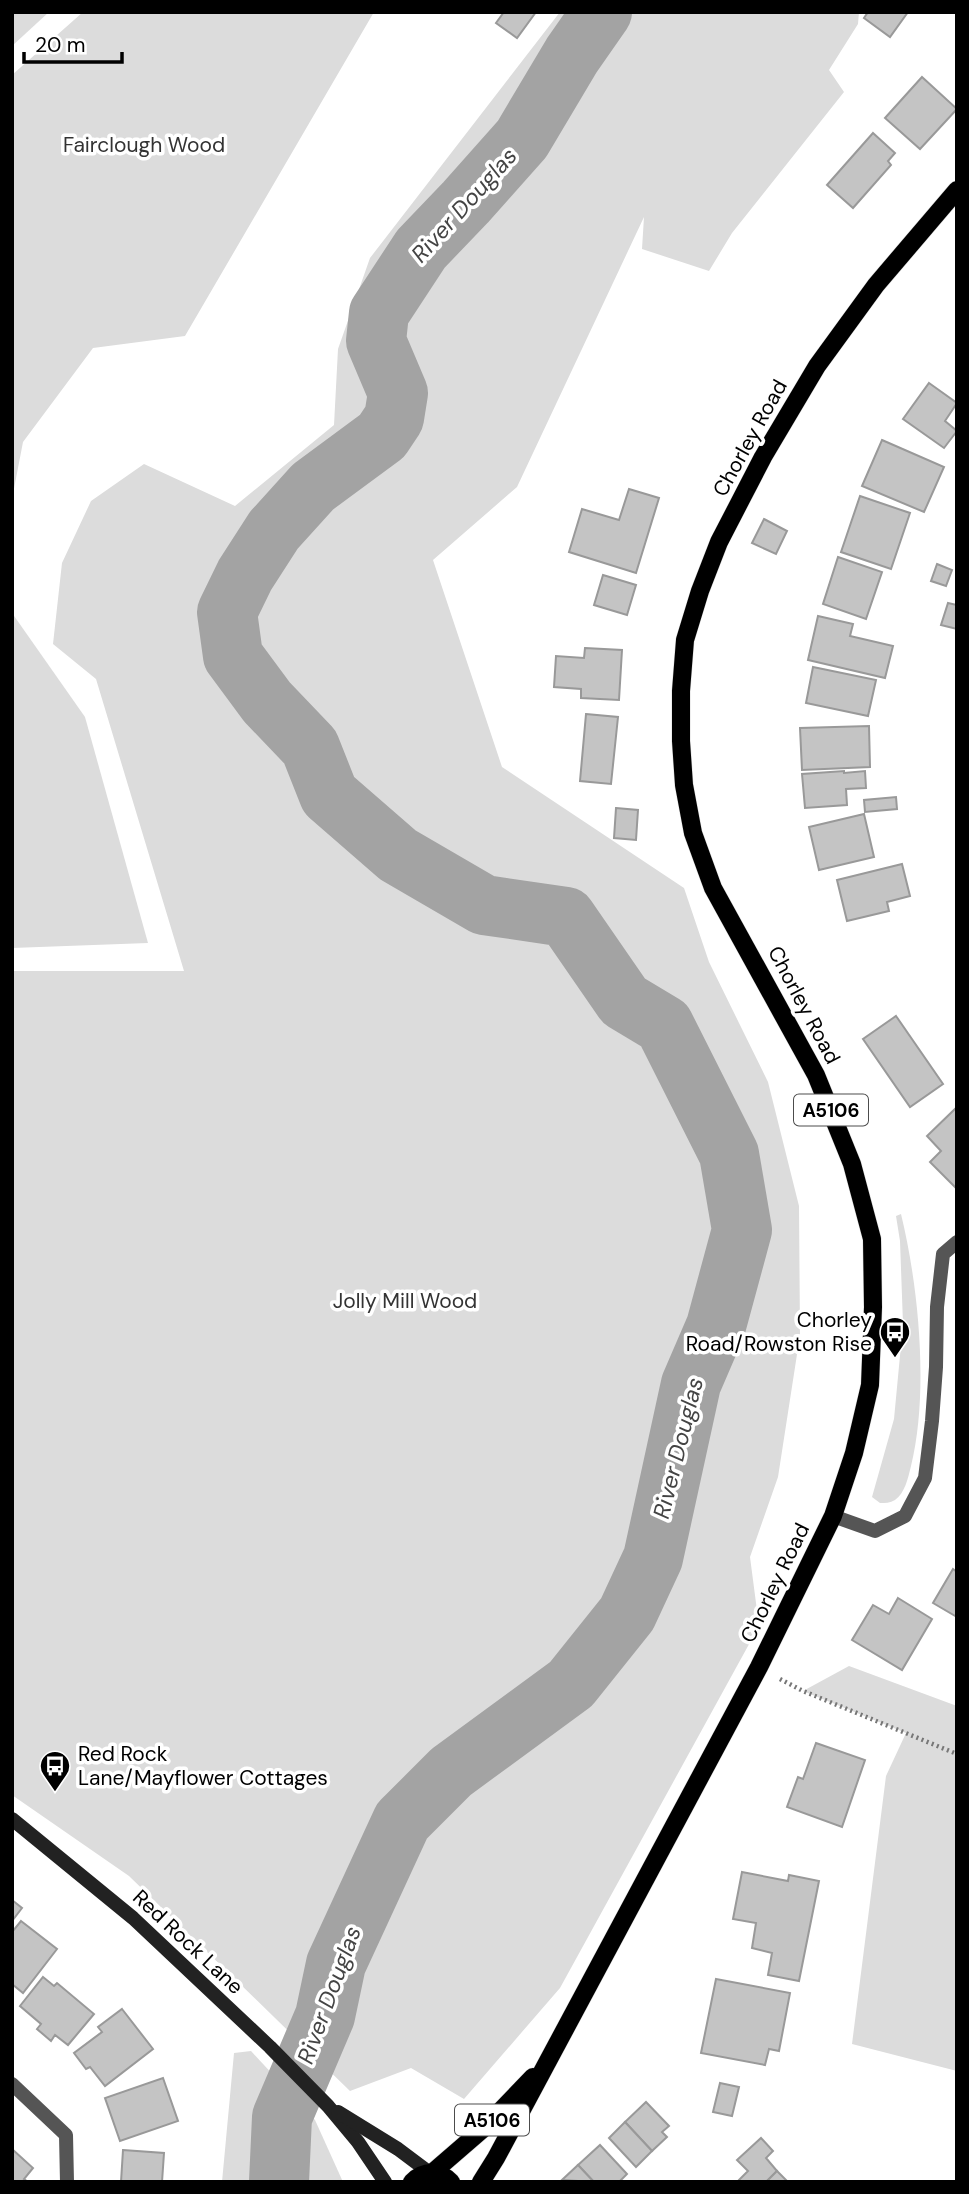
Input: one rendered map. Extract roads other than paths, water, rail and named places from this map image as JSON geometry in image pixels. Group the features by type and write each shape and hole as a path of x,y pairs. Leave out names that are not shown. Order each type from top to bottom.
{"main road":[{"name":"Chorley Road","path":"481,2182 548,2062 758,1667 833,1516 854,1453 870,1385 872,1239 852,1164 816,1075 713,888 693,833 684,785 681,741 685,640 719,542 763,457 817,366 876,285 957,190"},
{"name":"Red Rock Lane","path":"12,1819 133,1919 270,2046 328,2106 358,2142 385,2182"},
{"name":"Chorley Road","path":"431,2173 484,2128 548,2062"},
{"name":"Red Rock Lane","path":"328,2106 431,2173"},
{"name":"A5106","path":"412,2182 422,2174 431,2173"},
{"path":"431,2173 441,2174 451,2182"}],"street":[{"path":"833,1516 875,1531 905,1516 925,1478 932,1421 937,1307 943,1254 957,1242"},
{"path":"12,2084 66,2135 67,2182"}],"waterway":[{"name":"River Douglas","path":"279,2182 282,2117 325,2016 336,1964 402,1821 451,1772 571,1684 627,1614 653,1558 691,1384 716,1326 742,1230 729,1154 664,1025 624,1001 566,917 484,905 398,855 329,795 310,747 267,702 233,656 227,612 245,575 274,530 313,487 382,436 394,418 398,393 376,341 379,313 421,249 522,139 572,55 602,12"}],"place":[{"name":"Chorley Road/Rowston Rise","path":"895,1359"},
{"name":"Red Rock Lane/Mayflower Cottages","path":"55,1793"}],"park label":[{"name":"Fairclough Wood","path":"144,145"},
{"name":"Jolly Mill Wood","path":"405,1301"}]}
